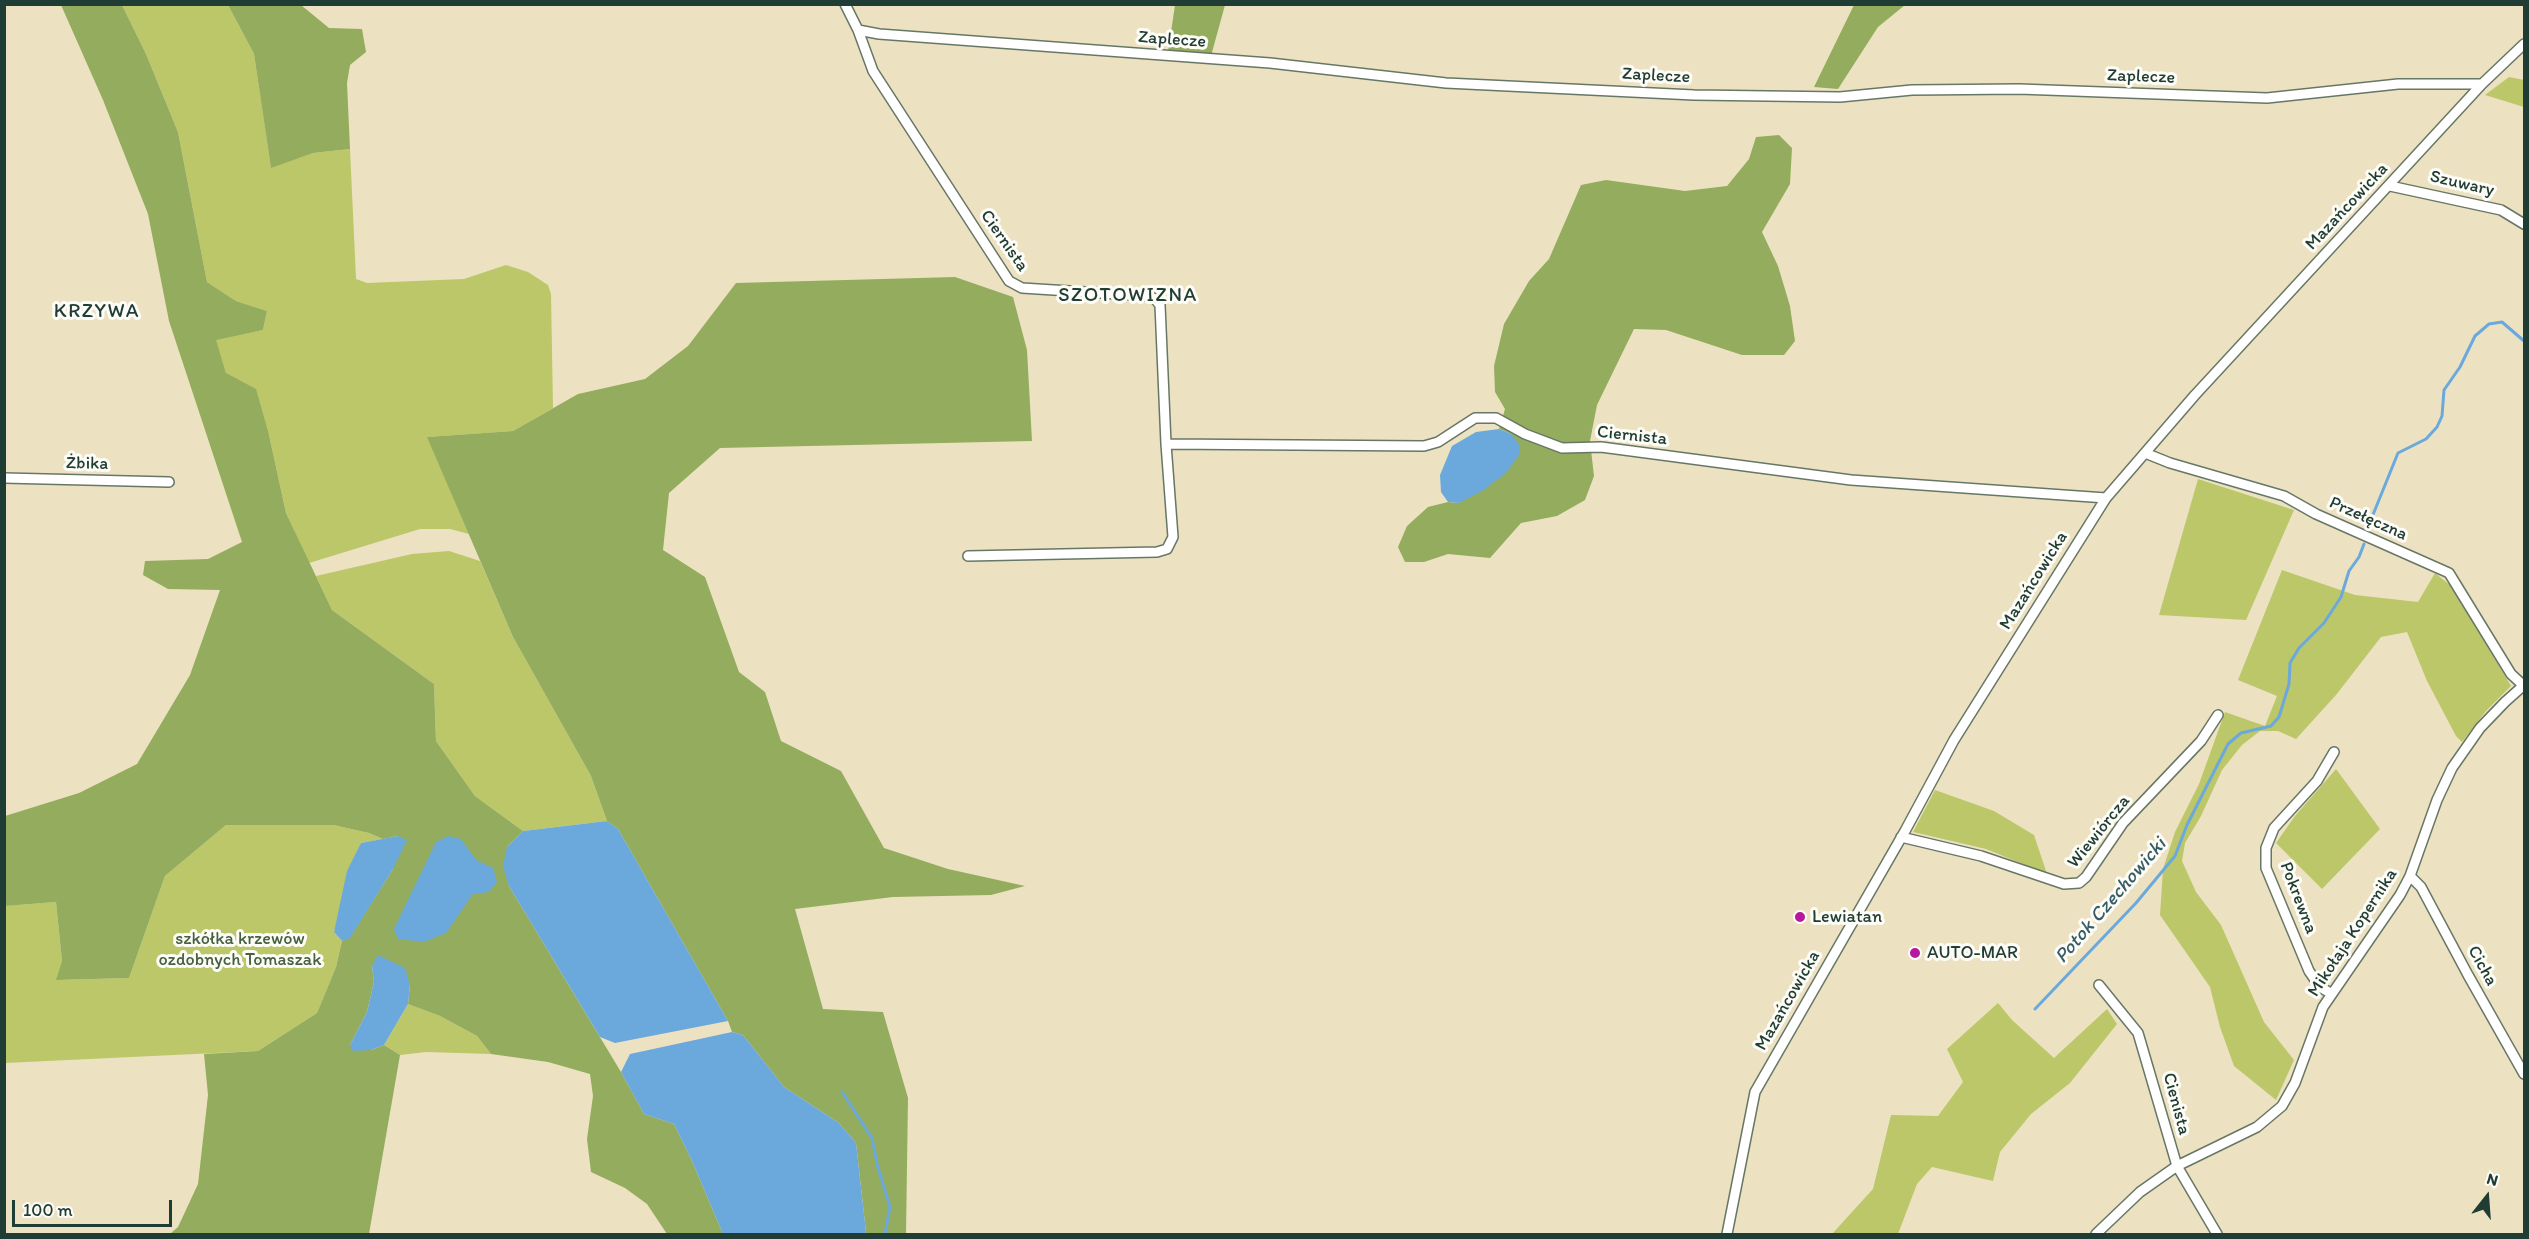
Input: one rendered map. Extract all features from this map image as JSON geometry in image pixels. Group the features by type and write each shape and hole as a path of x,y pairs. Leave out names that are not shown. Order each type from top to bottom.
{"street":[{"path":"845,4 858,30"},
{"name":"Zaplecze","path":"858,30 937,40 1270,63 1446,83 1694,95 1840,97 1912,90 2019,89 2267,98 2398,84 2482,84"},
{"name":"Ciernista","path":"858,30 873,71 1009,281 1022,288 1149,296 1160,305 1173,537 1167,549 1157,552 968,556"},
{"name":"Mazańcowicka","path":"1727,1234 1755,1092 1954,740 2106,498 2203,387 2482,84 2524,44"},
{"name":"Szuwary","path":"2390,186 2501,210 2524,224"},
{"name":"Ciernista","path":"1166,444 1424,446 1438,442 1475,418 1496,418 1525,434 1562,448 1601,447 1851,480 2106,498"},
{"name":"Przełęczna","path":"2145,453 2284,496 2316,514 2449,573 2511,674 2524,686"},
{"name":"Żbika","path":"4,478 169,482"},
{"name":"Mikołaja Kopernika","path":"2096,1234 2140,1192 2177,1166 2257,1127 2282,1106 2295,1083 2324,1007 2400,895 2410,876 2437,800 2457,759 2480,728 2524,686"},
{"name":"Wiewiórcza","path":"1901,837 1981,856 2064,884 2079,883 2086,877 2123,823 2201,741 2218,716"},
{"name":"Pokrewna","path":"2332,994 2320,987 2309,971 2266,868 2266,848 2274,828 2317,781 2334,752"},
{"name":"Cicha","path":"2410,876 2421,887 2524,1074"},
{"name":"Cienista","path":"2100,985 2138,1033 2177,1166 2217,1234"}],"green space":[{"path":"61,5 122,5 146,54 178,132 207,282 236,301 267,311 263,330 216,340 226,373 256,389 269,435 286,513 332,610 434,684 436,741 475,796 523,831 507,847 509,886 644,1114 674,1124 723,1234 667,1234 647,1204 625,1188 591,1172 587,1139 593,1096 590,1074 548,1062 491,1054 477,1036 440,1016 408,1004 410,985 372,966 374,982 367,1012 350,1045 371,1050 384,1045 400,1055 369,1234 170,1234 178,1227 198,1184 208,1095 204,1054 258,1051 317,1013 336,967 342,941 350,937 393,869 398,836 383,839 369,833 333,825 226,825 165,876 129,978 56,980 62,961 56,902 5,906 5,816 79,793 137,764 190,675 220,590 168,589 143,575 145,561 208,559 242,542 169,321 148,214 103,100"},
{"path":"122,5 228,5 254,54 271,167 313,153 350,149 356,279 367,283 464,279 506,265 528,272 548,285 551,294 553,408 513,431 428,437 469,534 450,529 420,529 309,563 286,513 269,435 226,373 215,339 263,330 267,311 236,301 207,282 178,132 146,54"},
{"path":"228,5 301,5 329,28 362,29 366,52 350,65 347,83 350,149 313,153 271,168 254,54"},
{"path":"1175,5 1225,5 1211,56 1168,52"},
{"path":"1854,5 1905,5 1878,27 1838,89 1814,87"},
{"path":"2509,77 2524,80 2524,107 2485,95"},
{"path":"1779,135 1792,148 1790,184 1762,232 1778,266 1790,306 1795,341 1784,355 1742,355 1666,330 1634,329 1597,405 1590,441 1594,476 1585,500 1557,516 1521,523 1490,558 1448,554 1424,562 1405,562 1398,547 1407,526 1428,507 1448,502 1459,503 1511,434 1499,429 1505,409 1495,392 1494,366 1504,324 1529,281 1549,259 1581,185 1606,180 1685,191 1727,186 1749,159 1756,137"},
{"path":"955,277 1013,297 1027,350 1032,441 720,448 669,493 663,550 705,577 739,672 765,692 781,741 841,771 884,848 948,869 1025,886 991,895 893,897 795,909 823,1009 883,1012 908,1098 906,1234 864,1234 866,1232 856,1143 839,1123 784,1087 743,1035 732,1032 728,1021 618,829 607,821 591,776 513,637 427,437 513,431 578,394 645,379 688,346 736,283"},
{"path":"2198,479 2294,510 2246,620 2159,615"},
{"path":"449,551 480,561 513,637 591,776 607,821 523,831 475,796 436,741 434,684 332,610 316,576 412,554"},
{"path":"2282,570 2355,595 2418,602 2435,573 2450,585 2511,686 2486,711 2462,742 2456,736 2427,681 2407,632 2381,637 2336,695 2296,739 2278,731 2260,731 2242,745 2222,770 2201,816 2185,843 2182,861 2196,892 2221,925 2264,1022 2294,1060 2276,1100 2234,1066 2220,1027 2210,987 2160,915 2163,869 2175,832 2199,784 2225,712 2265,726 2277,696 2238,680"},
{"path":"2336,769 2380,829 2322,889 2276,843 2295,816"},
{"path":"1935,790 1994,811 2034,835 2047,874 1986,849 1913,832"},
{"name":"szkółka krzewów ozdobnych Tomaszak","path":"226,825 333,825 369,833 383,839 361,843 334,932 342,941 336,967 317,1013 258,1051 5,1063 4,906 56,902 62,961 57,980 129,978 165,876"},
{"path":"1998,1003 2012,1020 2054,1058 2107,1009 2117,1024 2070,1083 2031,1114 2000,1152 1993,1181 1932,1167 1917,1184 1898,1234 1832,1234 1873,1189 1891,1115 1938,1116 1963,1082 1947,1049"},
{"path":"408,1004 440,1016 477,1036 491,1054 426,1052 400,1055 384,1045"}],"water":[{"path":"1499,429 1511,434 1519,444 1519,455 1506,473 1482,491 1459,503 1448,502 1441,492 1440,475 1452,446 1476,432"},
{"path":"607,821 618,829 728,1021 615,1043 600,1037 509,886 503,866 507,847 523,831"},
{"path":"398,836 407,840 393,869 350,938 342,941 334,932 347,871 361,843"},
{"path":"448,836 461,839 476,860 493,868 497,882 489,892 473,894 446,933 424,942 398,939 394,929 436,842"},
{"path":"378,955 405,968 410,985 408,1004 384,1045 371,1050 353,1051 350,1045 367,1012 374,982 372,966"},
{"path":"732,1032 743,1035 784,1087 839,1123 856,1143 866,1232 864,1234 723,1234 674,1124 644,1114 621,1072 630,1054"}],"waterway":[{"name":"Potok Czechowicki","path":"2368,527 2398,453 2426,439 2437,427 2442,416 2444,390 2460,367 2475,336 2489,324 2502,322 2524,341"},
{"name":"Potok Czechowicki","path":"2035,1009 2136,903 2175,856 2187,825 2228,744 2241,733 2271,726 2279,717 2289,684 2290,663 2299,648 2324,623 2341,597 2349,571 2359,557 2364,544"},
{"path":"842,1092 872,1138 890,1207 885,1234"}],"place":[{"name":"Lewiatan","path":"1800,917"},
{"name":"AUTO-MAR","path":"1915,953"}],"district":[{"name":"SZOTOWIZNA","path":"1128,296"},
{"name":"KRZYWA","path":"97,312"}]}
